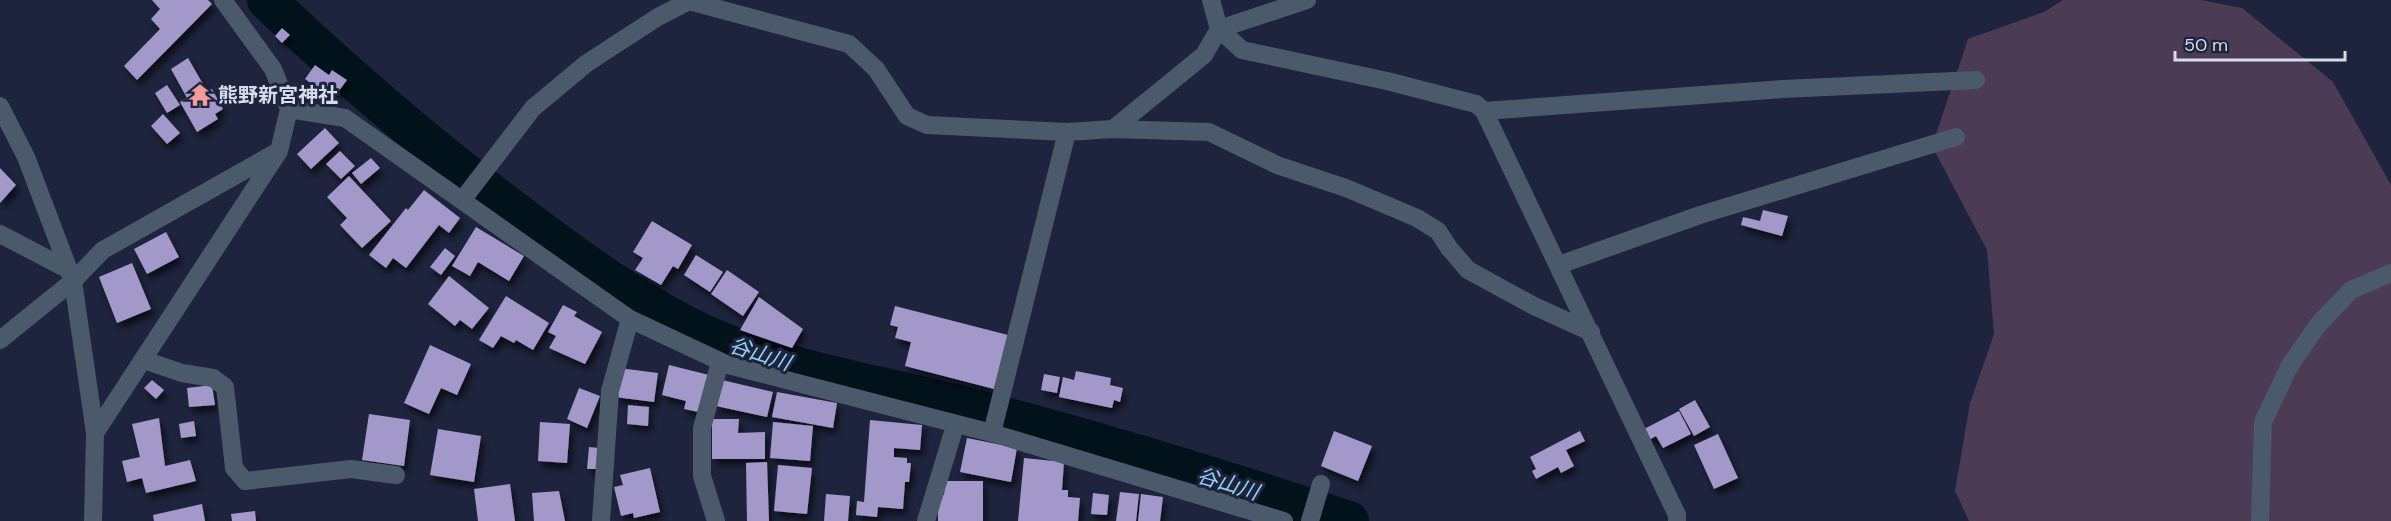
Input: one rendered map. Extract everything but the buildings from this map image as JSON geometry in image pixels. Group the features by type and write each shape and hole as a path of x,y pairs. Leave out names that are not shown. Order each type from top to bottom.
{"street":[{"path":"94,433 279,151 289,109 273,69 223,0"},
{"path":"1211,0 1219,29 1242,50 1388,81 1476,104 1484,111 1591,332 1677,518"},
{"path":"1113,129 1204,55 1219,29 1307,0"},
{"path":"464,199 533,108 587,63 658,17 688,1 849,44 876,69 907,116 927,125 1067,132 1113,129 1209,132 1278,165 1346,188 1431,226 1438,231 1468,270 1534,306 1591,332"},
{"path":"1484,111 1783,89 1976,80"},
{"path":"0,106 26,157 71,275 94,433 93,521"},
{"path":"289,109 345,118 464,199 630,319 720,362 955,426 992,433 1284,521"},
{"path":"992,433 1067,132"},
{"path":"1559,265 1700,215 1956,137"},
{"path":"0,340 71,275 103,250 279,151"},
{"path":"0,234 71,275"},
{"path":"2260,521 2263,422 2289,367 2317,326 2351,290 2391,273"},
{"path":"601,521 610,391 630,319"},
{"path":"144,360 182,373 213,378 225,387 234,468 245,481 351,469 396,475"},
{"path":"716,521 702,476 702,428 720,362"},
{"path":"926,521 955,426"},
{"path":"1310,521 1321,484"}],"shaded area":[{"path":"2063,0 2201,0 2242,8 2333,82 2391,185 2391,521 1969,521 1955,491 1970,403 1994,334 1987,250 1932,146 1968,39 2044,12"}],"waterway":[{"name":"谷山川","path":"267,0 362,88 496,197 614,283 682,324 766,358 954,404 1103,444 1349,521"}],"place":[{"name":"熊野新宮神社","path":"200,95"}]}
